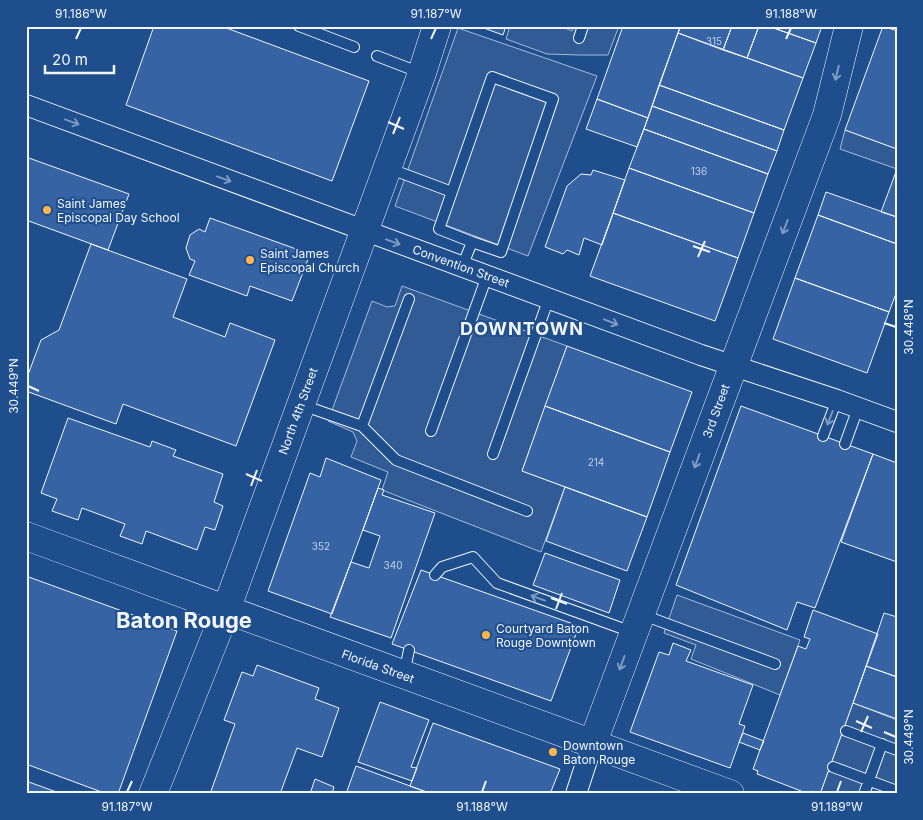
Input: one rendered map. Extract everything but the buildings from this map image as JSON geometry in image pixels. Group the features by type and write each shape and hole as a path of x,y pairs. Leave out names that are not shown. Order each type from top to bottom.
{"main road":[{"name":"North 4th Street","path":"153,794 226,610 422,73 437,26"},
{"name":"3rd Street","path":"592,745 827,115 849,26"},
{"name":"Florida Street","path":"26,536 226,610 406,663 592,745 730,794"}],"street":[{"name":"Convention Street","path":"26,105 732,366 837,400 897,422"},
{"name":"3rd Street","path":"576,794 592,745"}],"lane":[{"path":"299,26 354,47"},
{"path":"579,38 583,26"},
{"path":"377,56 422,73"},
{"path":"492,77 553,99 501,252 472,242 439,229 492,77"},
{"path":"387,168 452,192"},
{"path":"462,267 472,242"},
{"path":"431,431 487,276"},
{"path":"493,454 549,298"},
{"path":"362,426 408,299"},
{"path":"823,436 837,400"},
{"path":"301,405 362,426 396,460 527,511"},
{"path":"844,444 858,408"},
{"path":"435,575 442,567 474,556 496,583 775,664"},
{"path":"846,731 897,750"},
{"path":"864,794 882,744"},
{"path":"833,767 897,791"}],"shaded area":[{"path":"510,26 560,26 572,31 574,26 619,26 608,55 579,55 547,54 506,39"},
{"path":"458,28 597,76 528,256 395,206"},
{"path":"845,130 897,149 897,169 840,149"},
{"path":"402,286 567,346 522,471 565,487 541,552 382,490 388,472 351,457 357,441 353,432 328,421 372,301 387,307 395,306"},
{"path":"677,595 800,640 780,695 691,659 696,645 664,633"},
{"path":"853,703 897,720 897,794 820,794"}],"place":[{"name":"Saint James Episcopal Day School","path":"47,210"},
{"name":"Saint James Episcopal Church","path":"250,260"},
{"name":"Courtyard Baton Rouge Downtown","path":"486,635"},
{"name":"Downtown Baton Rouge","path":"553,752"}],"district":[{"name":"DOWNTOWN","path":"522,328"},
{"name":"Baton Rouge","path":"184,620"}]}
